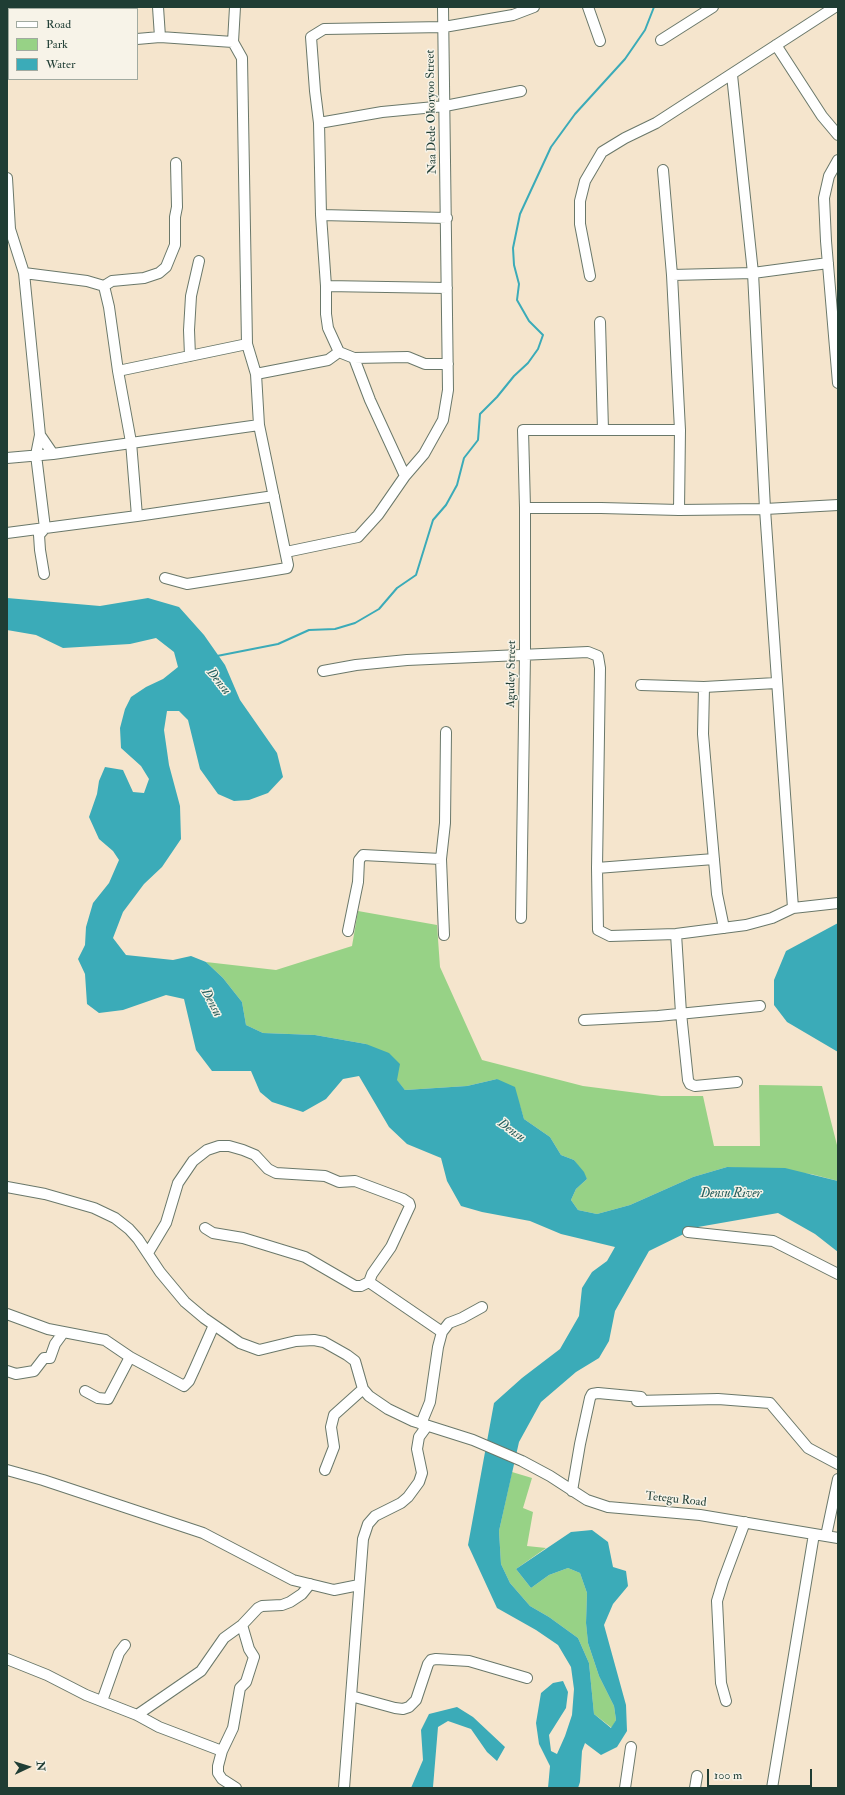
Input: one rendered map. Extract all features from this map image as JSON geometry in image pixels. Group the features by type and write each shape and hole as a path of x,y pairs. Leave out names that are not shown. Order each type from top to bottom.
{"street":[{"path":"158,7 160,37"},
{"path":"165,578 187,584 287,568 288,565 259,425 256,374 247,344 242,58 233,42 235,7"},
{"name":"Naa Dede Okoryoo Street","path":"286,552 358,537 378,515 405,476 424,454 443,420 448,390 448,364 443,7"},
{"path":"448,364 425,364 408,357 354,358 339,352 328,328 321,216 319,123 314,91 311,37 324,29 444,27 512,15 534,7"},
{"path":"588,7 600,41"},
{"path":"661,40 713,7"},
{"path":"590,276 580,224 580,201 585,181 602,152 656,122 835,7 838,11"},
{"path":"138,39 160,37 233,42"},
{"path":"776,45 822,116 838,135"},
{"path":"732,74 752,273 776,683 793,908"},
{"path":"319,123 382,112 445,106 521,91"},
{"path":"838,160 829,176 824,198 828,263 836,329 838,383"},
{"path":"24,273 88,281 104,286 112,281 144,278 159,273 166,267 175,245 175,217 177,207 176,163"},
{"path":"663,170 672,275 680,430 679,510"},
{"path":"7,178 10,229 24,273 40,434 36,456 45,528 39,535 44,574"},
{"path":"321,216 447,218"},
{"path":"190,356 189,330 191,296 199,261"},
{"path":"672,275 752,273 828,263"},
{"path":"104,286 109,307 118,371 131,442 138,516"},
{"path":"326,286 447,288"},
{"path":"600,322 603,430 680,430"},
{"path":"118,371 247,344"},
{"path":"256,374 328,360 339,352"},
{"path":"354,358 370,400 405,476"},
{"path":"7,458 53,454 259,425"},
{"name":"Agudey Street","path":"521,918 525,654 525,508 523,430 603,430"},
{"path":"40,434 53,454"},
{"path":"7,533 274,496"},
{"path":"525,508 679,510 765,509 838,505"},
{"path":"322,671 356,665 407,660 588,652 598,656 600,668 597,868 598,930 610,936 676,934 746,925 772,918 793,908 838,903"},
{"path":"641,685 704,687 776,683"},
{"path":"704,687 703,734 717,894 724,928"},
{"path":"444,935 442,860 445,823 446,732"},
{"path":"348,931 358,882 360,860 363,855 442,860"},
{"path":"597,868 714,858"},
{"path":"676,934 681,1013 688,1080 690,1084 695,1086 737,1082"},
{"path":"584,1020 658,1016 760,1006"},
{"path":"148,1253 166,1223 178,1183 193,1161 207,1150 219,1146 228,1146 255,1155 268,1169 276,1173 326,1176 339,1182 355,1181 379,1189 409,1203 410,1206 391,1247 374,1270 369,1282 361,1286 355,1286 305,1257 243,1238 213,1233 205,1228"},
{"path":"7,1188 45,1194 94,1208 115,1218 129,1229 148,1253 163,1276 185,1302 240,1343 259,1350 296,1341 314,1340 324,1342 355,1361 363,1389 334,1414 331,1427 334,1447 325,1470"},
{"path":"688,1232 773,1240 838,1274"},
{"path":"369,1282 442,1332"},
{"path":"344,1788 352,1696 361,1556 365,1531 368,1524 375,1516 402,1503 419,1482 422,1473 417,1449 419,1437 430,1402 438,1347 442,1332 449,1323 482,1307"},
{"path":"7,1314 63,1333 77,1334 105,1340 130,1357 184,1386 195,1368 214,1325"},
{"path":"7,1371 16,1374 34,1371 44,1358 50,1358 55,1344 63,1333"},
{"path":"85,1390 98,1398 108,1399 130,1357"},
{"name":"Tetegu Road","path":"363,1389 369,1396 399,1415 424,1425 473,1440 522,1461 550,1476 587,1500 608,1507 693,1514 838,1538"},
{"path":"572,1491 590,1398 592,1394 598,1393 639,1399 718,1399 770,1403 808,1448 838,1464"},
{"path":"7,1470 43,1480 203,1533 259,1561 281,1575 334,1590 359,1585"},
{"path":"826,1536 838,1479"},
{"path":"726,1701 721,1683 717,1601 745,1522"},
{"path":"772,1788 814,1534"},
{"path":"137,1715 201,1672 224,1638 242,1625 258,1608 262,1606 282,1605 290,1602 302,1594 310,1584"},
{"path":"236,1788 221,1784 218,1773 222,1751 233,1728 240,1688 246,1682 254,1657 249,1649 242,1625"},
{"path":"102,1701 119,1653 125,1645"},
{"path":"7,1659 137,1715 159,1727 222,1751"},
{"path":"352,1696 395,1708 409,1708 416,1700 428,1664 431,1660 436,1659 462,1660 527,1678"},
{"path":"625,1788 631,1747"},
{"path":"695,1788 697,1776"}],"green space":[{"path":"358,911 437,925 440,967 482,1060 583,1086 661,1096 703,1096 714,1146 760,1146 759,1085 822,1086 838,1149 838,1181 811,1174 727,1167 693,1177 630,1205 597,1214 578,1210 571,1200 576,1189 587,1179 574,1160 561,1155 550,1137 524,1119 520,1106 497,1079 467,1086 405,1090 366,1044 315,1035 263,1033 246,1025 242,1002 223,978 206,962 276,970 352,946"},
{"path":"512,1472 532,1478 523,1508 533,1512 527,1546 546,1548 516,1569 531,1588 549,1575 568,1568 580,1573 587,1593 586,1623 588,1643 599,1676 614,1706 616,1720 612,1728 594,1714 589,1663 578,1638 549,1617 530,1606 510,1583 501,1564 499,1531"}],"water":[{"path":"7,598 100,606 148,598 179,607 204,635 225,665 240,700 277,753 283,777 268,793 249,800 234,801 218,794 200,769 188,720 179,711 167,711 164,730 169,765 180,806 181,839 162,867 144,884 123,912 113,938 126,955 173,960 191,956 206,962 223,978 242,1002 246,1025 263,1033 315,1035 366,1044 389,1053 400,1064 397,1080 405,1090 467,1086 497,1079 515,1087 524,1119 550,1137 561,1155 574,1160 584,1172 587,1179 576,1189 571,1200 578,1210 597,1214 630,1205 693,1177 727,1167 785,1168 838,1181 838,1252 815,1234 778,1213 698,1227 649,1251 615,1311 609,1341 599,1358 576,1372 541,1402 519,1442 499,1531 501,1564 510,1583 530,1606 549,1617 578,1638 589,1663 594,1714 611,1728 616,1720 614,1706 599,1676 588,1643 586,1623 587,1593 580,1573 568,1568 549,1575 531,1588 516,1569 571,1532 592,1530 608,1542 613,1567 626,1571 628,1586 613,1604 604,1625 626,1705 627,1731 617,1747 601,1755 585,1743 582,1751 580,1782 578,1788 548,1788 550,1766 539,1744 536,1723 541,1693 553,1683 563,1681 568,1692 566,1708 549,1735 551,1751 557,1754 572,1715 574,1689 571,1667 558,1645 536,1630 497,1608 468,1545 494,1403 522,1378 560,1349 579,1316 582,1288 592,1272 607,1261 615,1247 561,1234 530,1221 482,1212 461,1206 447,1181 441,1158 407,1144 389,1127 359,1076 343,1079 326,1099 303,1112 272,1102 260,1092 251,1071 212,1071 196,1050 184,999 166,995 123,1010 99,1013 87,1004 85,974 78,959 85,945 86,927 93,903 109,883 119,860 113,851 99,839 89,817 97,794 99,781 105,767 123,770 133,792 144,793 149,779 141,766 121,748 120,728 125,709 131,697 146,687 163,679 178,667 174,652 156,638 130,644 63,648 36,635 7,630"},
{"path":"838,923 838,1052 787,1022 774,1005 774,980 786,951"},
{"path":"457,1707 473,1717 505,1747 497,1761 487,1752 471,1729 448,1721 438,1727 433,1787 411,1788 423,1760 421,1730 429,1714"}],"waterway":[{"path":"217,656 278,644 309,630 335,629 355,623 379,609 397,588 416,575 433,520 446,505 457,485 464,458 478,440 480,414 497,397 514,376 528,363 538,349 543,335 529,321 517,300 519,284 514,265 513,248 520,214 551,147 575,114 625,59 645,30 654,7"}],"water label":[{"name":"Densu","path":"218,682"},
{"name":"Densu","path":"211,1003"},
{"name":"Densu","path":"511,1131"},
{"name":"Densu River","path":"731,1194"}]}
